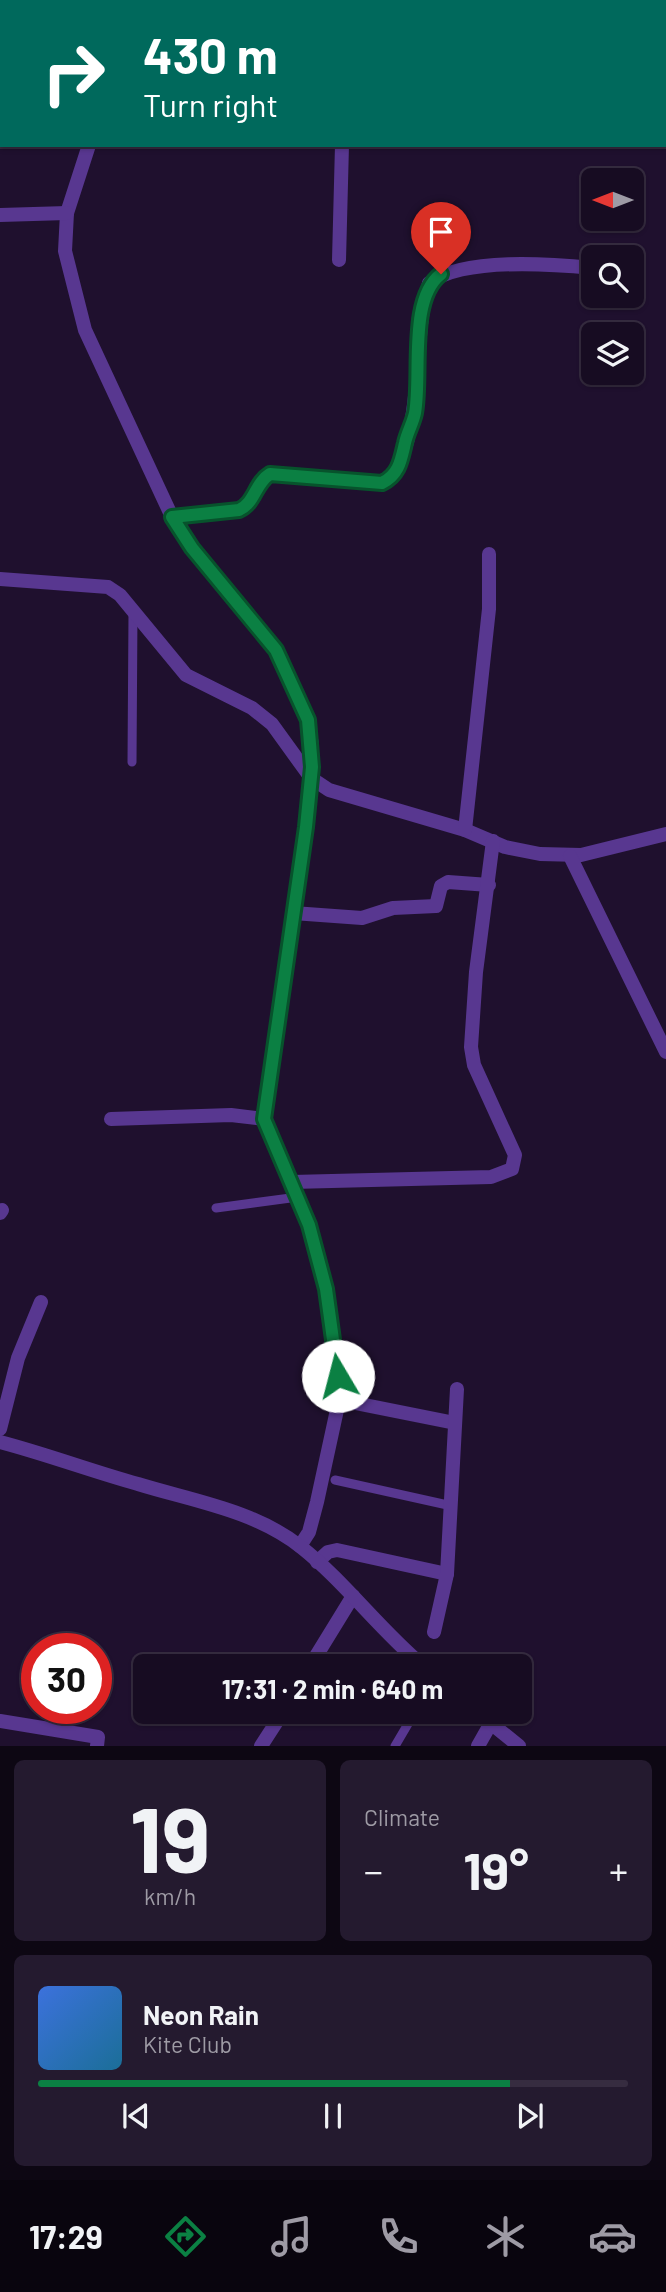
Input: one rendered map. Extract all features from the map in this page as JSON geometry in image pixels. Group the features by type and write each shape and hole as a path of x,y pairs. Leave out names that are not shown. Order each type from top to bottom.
{"street":[{"path":"88,147 67,213 65,251 85,330 172,517 192,548 276,650 308,720 312,745 311,778 264,1119 309,1225 326,1289 340,1396 317,1502 309,1532 300,1546"},
{"path":"339,260 342,147"},
{"path":"0,215 67,213"},
{"path":"172,517 246,507 263,478 270,474 382,483 390,479 400,465 415,412 421,321 429,283 449,271 517,264 581,267"},
{"path":"465,831 489,609 489,554"},
{"path":"0,579 108,587 120,595 186,675 252,708 272,724 311,778 329,790 526,851 569,856 666,834"},
{"path":"292,1182 491,1177 512,1169 514,1155 474,1065 471,1047 475,972 493,841"},
{"path":"569,856 666,1052"},
{"path":"293,913 371,917 393,908 436,906 444,883 489,885"},
{"path":"111,1119 231,1115 264,1119"},
{"path":"0,1429 18,1358 41,1302"},
{"path":"434,1632 447,1574 457,1389"},
{"path":"351,1402 455,1423"},
{"path":"0,1442 147,1487 177,1493 250,1518 300,1546 411,1654"},
{"path":"317,1562 328,1552 337,1550 447,1574"},
{"path":"317,1654 353,1596"},
{"path":"0,1721 98,1737 97,1746"},
{"path":"261,1746 275,1724"},
{"path":"478,1746 490,1724"},
{"path":"492,1724 519,1746"}],"lane":[{"path":"132,762 133,612"},
{"path":"216,1208 298,1197"},
{"path":"335,1480 452,1506"},
{"path":"395,1746 408,1724"}],"route":[{"path":"338,1376 326,1289 309,1225 264,1119 306,827 312,767 308,720 276,650 217,580 172,517 246,507 263,478 270,474 287,473 382,483 390,479 400,465 415,412 421,321 426,295 429,283 441,274"}]}
